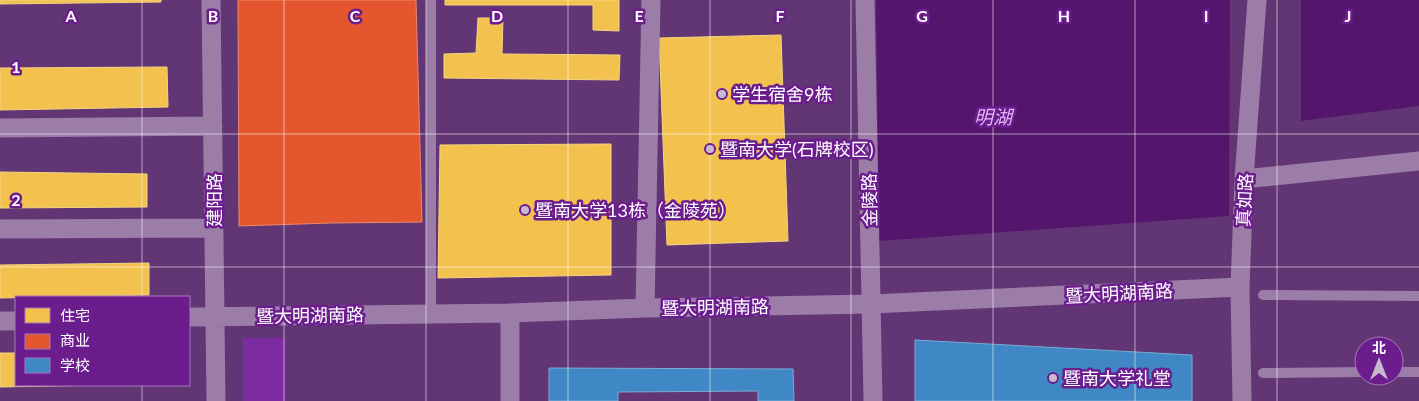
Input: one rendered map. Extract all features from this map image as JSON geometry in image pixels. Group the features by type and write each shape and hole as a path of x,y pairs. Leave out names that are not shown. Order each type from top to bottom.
{"street":[{"name":"建阳路","path":"210,0 216,401"},
{"path":"645,308 651,0"},
{"name":"金陵路","path":"865,0 873,401"},
{"name":"真如路","path":"1242,401 1240,288 1244,179 1256,0"},
{"path":"0,128 213,126"},
{"path":"1244,179 1419,161"},
{"path":"0,229 214,228"},
{"name":"暨大明湖南路","path":"190,317 510,313 645,308 871,304 1240,288"},
{"path":"510,313 510,401"},
{"path":"0,321 15,321"}],"lane":[{"path":"431,0 431,313"},
{"path":"1263,295 1419,296"},
{"path":"1263,373 1354,372"},
{"path":"1404,372 1419,372"}],"shaded area":[{"path":"243,338 285,338 285,401 243,401"}],"water":[{"name":"明湖","path":"876,0 1230,0 1229,216 879,241"},
{"path":"1301,0 1419,0 1419,106 1301,121"}],"building: 住宅":[{"path":"0,0 161,0 161,2 0,4"},
{"path":"445,0 619,0 619,31 593,30 593,5 445,5"},
{"path":"478,18 503,18 502,54 620,55 619,80 444,78 444,54 476,53"},
{"name":"学生宿舍9栋","path":"781,35 788,241 667,245 659,38"},
{"path":"167,67 168,107 0,110 0,68"},
{"name":"暨南大学13栋（金陵苑）","path":"611,144 611,275 438,278 440,145"},
{"path":"0,172 147,174 147,207 0,208"},
{"path":"149,263 149,295 15,296 15,298 0,298 0,265"},
{"path":"0,353 15,353 15,386 52,386 0,387"}],"building: 商业":[{"path":"238,0 416,0 422,222 239,226"}],"building: 学校":[{"name":"暨南大学礼堂","path":"915,340 1192,355 1192,401 915,401"},
{"path":"549,368 793,369 794,401 758,401 758,391 618,392 618,401 549,401"}],"place":[{"name":"学生宿舍9栋","path":"722,94"},
{"name":"暨南大学(石牌校区)","path":"710,149"},
{"name":"暨南大学13栋（金陵苑）","path":"525,210"},
{"name":"暨南大学礼堂","path":"1053,378"}]}
